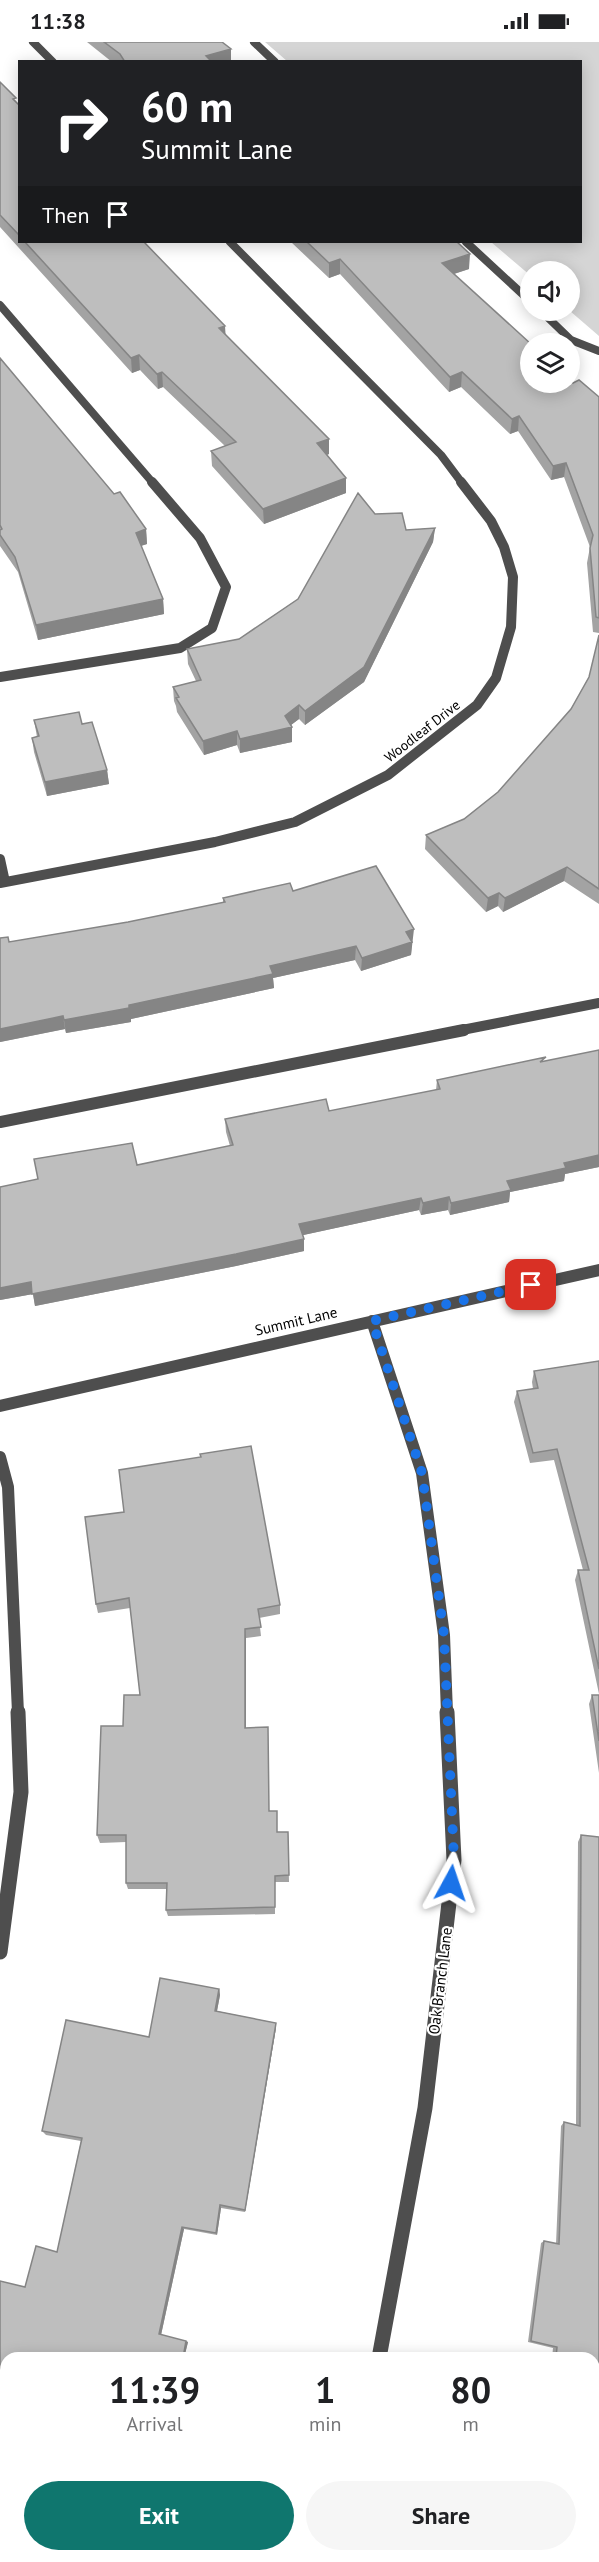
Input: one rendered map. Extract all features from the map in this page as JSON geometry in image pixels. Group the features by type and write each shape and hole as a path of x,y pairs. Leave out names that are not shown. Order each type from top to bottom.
{"street":[{"path":"33,42 50,60"},
{"path":"254,42 273,60"},
{"name":"Woodleaf Drive","path":"3,882 215,843 295,822 388,775 477,705 496,678 511,627 513,577 504,548 491,521 441,455 232,243"},
{"path":"467,243 520,292"},
{"path":"0,305 200,538 226,587 212,628 180,648 0,678"},
{"path":"551,321 571,340 599,351"},
{"path":"0,859 3,882"},
{"path":"0,1122 599,1003"},
{"name":"Summit Lane","path":"0,1406 599,1270"},
{"name":"Oak Branch Lane","path":"372,1321 422,1473 444,1635 454,1860 425,2108 380,2352"},
{"path":"0,1457 8,1487 21,1792 0,1952"}],"shaded area":[{"path":"265,42 599,42 599,336 580,320 580,261 520,261 520,267 492,243 582,243 582,60 286,60"}],"building":[{"path":"104,42 222,42 231,49 206,56 210,60 124,60 120,54"},
{"path":"0,82 16,98 13,99 18,104 18,234 0,215"},
{"path":"26,243 145,243 225,326 219,328 329,439 317,443 346,478 263,509 211,451 236,442 162,372 157,374 139,355 131,358"},
{"path":"308,243 458,243 470,254 442,263 520,334 520,393 580,393 580,381 599,397 599,618 596,617 590,548 593,535 566,463 553,466 519,416 512,419 462,372 450,377 340,259 329,263"},
{"path":"0,358 114,494 120,492 146,529 136,533 163,599 36,625 15,557 0,535 2,529 0,525"},
{"path":"358,493 375,514 402,513 406,530 435,528 364,667 305,711 299,705 285,716 292,727 240,739 237,731 203,741 176,698 179,697 173,687 201,680 187,649 239,639 298,599"},
{"path":"599,635 599,889 567,867 505,898 499,893 488,898 426,835 464,819 498,792 571,709 589,677"},
{"path":"79,712 82,724 92,722 107,770 45,782 32,738 39,736 34,720"},
{"path":"376,866 414,929 406,932 412,942 362,958 356,946 270,966 273,974 129,1005 129,1008 64,1020 63,1016 0,1029 0,938 8,937 9,942 128,922 225,902 223,898 290,883 293,891"},
{"path":"599,1050 599,1155 564,1163 566,1168 507,1181 511,1190 451,1203 449,1197 423,1203 421,1198 299,1224 304,1239 32,1294 31,1282 0,1288 0,1187 38,1179 34,1159 132,1143 137,1165 233,1145 225,1119 326,1099 329,1111 440,1089 437,1080 546,1057 540,1062"},
{"path":"599,1361 599,1669 578,1570 589,1570 557,1449 533,1453 517,1391 538,1388 534,1371"},
{"path":"251,1446 280,1605 258,1609 261,1627 245,1629 245,1728 268,1727 269,1811 277,1811 277,1832 288,1832 289,1875 275,1876 275,1907 166,1910 167,1883 126,1883 126,1835 97,1835 101,1726 123,1726 124,1695 140,1695 129,1598 96,1604 85,1517 124,1512 119,1470 201,1457 200,1454"},
{"path":"592,1695 599,1695 599,1741"},
{"path":"581,1835 599,1837 599,2352 557,2352 557,2347 531,2341 544,2241 559,2244 564,2122 580,2126"},
{"path":"160,1978 219,1989 215,2011 276,2023 245,2210 220,2205 216,2233 182,2227 159,2334 186,2341 184,2352 0,2352 0,2281 25,2287 36,2246 57,2252 82,2138 42,2131 66,2020 149,2037"}],"route":[{"path":"451,1883 454,1860 444,1635 422,1473 372,1321 531,1285"}]}
